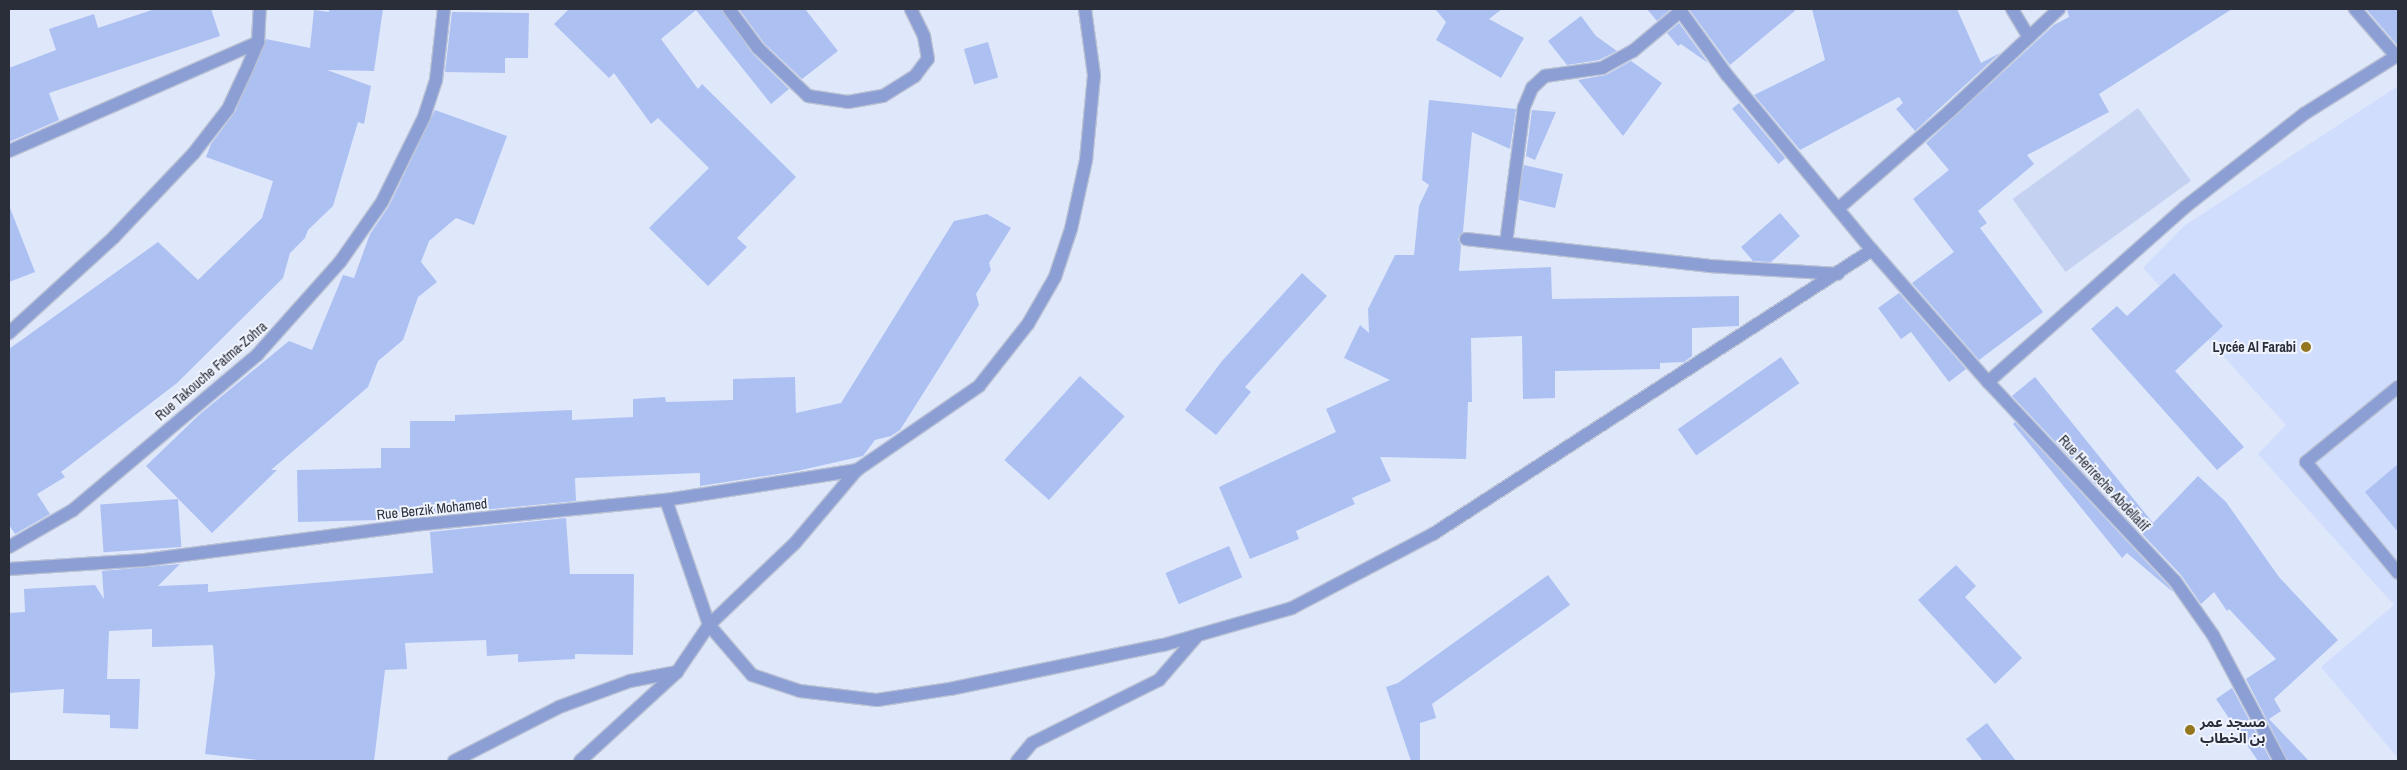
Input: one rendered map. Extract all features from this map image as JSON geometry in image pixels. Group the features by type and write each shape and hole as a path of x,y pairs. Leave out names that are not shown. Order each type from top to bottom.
{"street":[{"path":"9,333 114,237 193,154 228,108 258,42 260,9"},
{"name":"Rue Takouche Fatma-Zohra","path":"9,547 73,510 257,355 340,262 382,202 424,117 436,80 444,9"},
{"path":"729,9 758,48 808,96 848,102 883,96 915,76 928,59 924,36 911,9"},
{"path":"580,761 677,672 709,625 795,543 857,470 980,386 1028,324 1055,277 1071,229 1086,160 1094,75 1085,9"},
{"path":"2012,9 2029,37"},
{"path":"1840,207 2059,9"},
{"path":"1988,382 2185,207 2304,114 2397,56 2355,9"},
{"path":"1506,243 1524,107 1532,88 1545,76 1602,68 1633,51 1680,10"},
{"name":"Rue Herireche Abdellatif","path":"1680,10 1727,75 1840,207 1872,250 1988,382 2175,581 2213,635 2280,761"},
{"path":"9,151 258,42"},
{"path":"1466,238 1709,266 1838,274"},
{"path":"666,500 709,625 752,675 800,691 877,700 959,688 1162,645 1292,608 1433,534 1838,274 1872,250"},
{"path":"2398,387 2306,462 2398,574"},
{"name":"Rue Berzik Mohamed","path":"9,569 145,560 424,524 666,500 857,470"},
{"path":"1017,761 1032,743 1159,680 1199,635"},
{"path":"454,761 559,707 630,681 677,672"}],"shaded area":[{"name":"Lycée Al Farabi","path":"2398,86 2398,758 2321,667 2394,605 2258,454 2286,425 2143,268 2184,226"},
{"path":"2138,108 2191,181 2066,272 2013,199"}],"building":[{"path":"155,9 211,9 220,36 49,93 59,120 9,142 9,68 56,50 49,29 94,14 98,28"},
{"path":"329,9 383,9 374,71 327,70 371,86 364,124 358,122 333,206 308,230 305,238 290,253 283,278 177,383 61,472 65,477 37,494 50,514 15,534 9,525 9,349 158,242 198,280 262,218 273,181 206,157 211,144 235,112 266,39 310,48 314,10 329,12"},
{"path":"569,9 721,9 752,53 789,89 771,104 696,10 661,39 698,89 702,84 796,177 737,238 747,247 708,286 649,228 709,168 658,118 651,124 614,73 609,78 554,24"},
{"path":"739,9 805,9 838,51 802,79 764,43"},
{"path":"1435,9 1502,9 1489,19 1524,38 1501,78 1436,40 1446,22"},
{"path":"1647,9 1671,9 1657,21"},
{"path":"1689,9 1797,9 1730,65"},
{"path":"1812,9 1957,9 1981,63 2000,53 1915,131 1896,109 1903,103 1899,97 1800,150 1754,95 1825,60"},
{"path":"2067,9 2232,9 2099,94 2109,112 2027,155 2034,164 1978,211 1987,223 1980,228 2043,312 1979,360 1912,283 1954,252 1913,199 1949,170 1926,143 2054,25 2069,17"},
{"path":"2366,9 2398,9 2398,46"},
{"path":"452,12 529,13 528,58 505,58 505,73 445,72"},
{"path":"1581,16 1596,36 1617,51 1599,60 1567,65 1548,41"},
{"path":"1679,23 1708,63 1681,44 1678,46 1667,33"},
{"path":"988,42 998,78 974,84 964,49"},
{"path":"1631,61 1662,83 1623,136 1578,80 1606,75"},
{"path":"1429,100 1516,109 1510,149 1472,132 1463,232 1458,239 1461,246 1459,271 1551,267 1552,299 1739,296 1739,326 1692,328 1692,356 1684,362 1660,363 1660,369 1555,371 1555,398 1523,399 1522,336 1471,338 1472,402 1468,402 1466,459 1380,457 1391,481 1352,498 1355,504 1296,531 1299,539 1250,559 1219,487 1336,432 1326,409 1390,380 1344,358 1360,325 1369,333 1368,309 1395,255 1414,255 1419,206 1429,185 1422,180"},
{"path":"1739,103 1785,158 1778,164 1732,109"},
{"path":"435,110 507,136 474,225 456,218 429,241 421,262 437,282 418,297 403,340 378,361 368,387 271,470 277,470 212,533 146,466 200,414 289,341 312,350 343,275 354,278 370,234 389,206"},
{"path":"1532,110 1556,112 1535,160 1526,156"},
{"path":"1524,165 1563,174 1555,208 1516,199"},
{"path":"9,209 35,272 9,282"},
{"path":"1780,213 1800,236 1771,262 1753,261 1741,247"},
{"path":"987,214 1011,228 989,263 991,270 976,294 979,305 900,430 891,436 875,440 863,456 797,471 700,486 700,473 575,478 576,501 429,515 429,512 379,512 379,520 298,522 297,470 381,468 381,448 410,448 410,421 455,421 455,415 572,410 572,420 633,417 633,399 665,397 666,402 733,400 733,379 795,377 796,413 841,403 954,221"},
{"path":"1302,273 1327,296 1245,387 1251,392 1216,435 1185,410 1222,361"},
{"path":"2174,273 2223,326 2175,371 2244,447 2217,470 2091,329 2117,306 2127,316"},
{"path":"1899,293 1966,369 1949,382 1911,332 1901,339 1878,308"},
{"path":"1781,357 1799,383 1696,455 1678,429"},
{"path":"1080,376 1125,416 1049,500 1004,460"},
{"path":"2035,377 2153,523 2198,476 2226,502 2279,577 2338,640 2274,699 2281,711 2269,719 2309,761 2288,761 2246,679 2276,659 2229,609 2227,611 2214,592 2201,604 2181,575 2012,396"},
{"path":"2015,422 2173,592 2127,553 2122,558 2013,424"},
{"path":"2398,464 2398,532 2365,492"},
{"path":"178,499 181,547 104,552 100,504"},
{"path":"566,518 570,574 634,574 633,655 575,654 575,659 518,662 518,654 487,656 486,640 405,643 407,669 385,670 374,761 267,761 205,754 215,674 213,645 152,647 152,629 109,631 107,679 140,679 138,729 110,728 110,715 63,713 64,689 9,693 9,613 25,612 24,589 95,585 104,599 102,571 180,564 158,586 208,584 208,592 433,573 430,532"},
{"path":"1229,546 1242,577 1179,604 1165,573"},
{"path":"1956,565 1976,586 1965,597 2022,658 1995,684 1918,600"},
{"path":"1548,575 1570,605 1432,704 1436,718 1420,723 1420,761 1411,761 1386,687 1398,683"},
{"path":"2232,688 2271,761 2258,761 2216,699"},
{"path":"1987,723 2016,761 1983,761 1966,739"}],"place":[{"name":"Lycée Al Farabi","path":"2306,347"},
{"name":"مسجد عمر بن الخطاب","path":"2190,730"}]}
